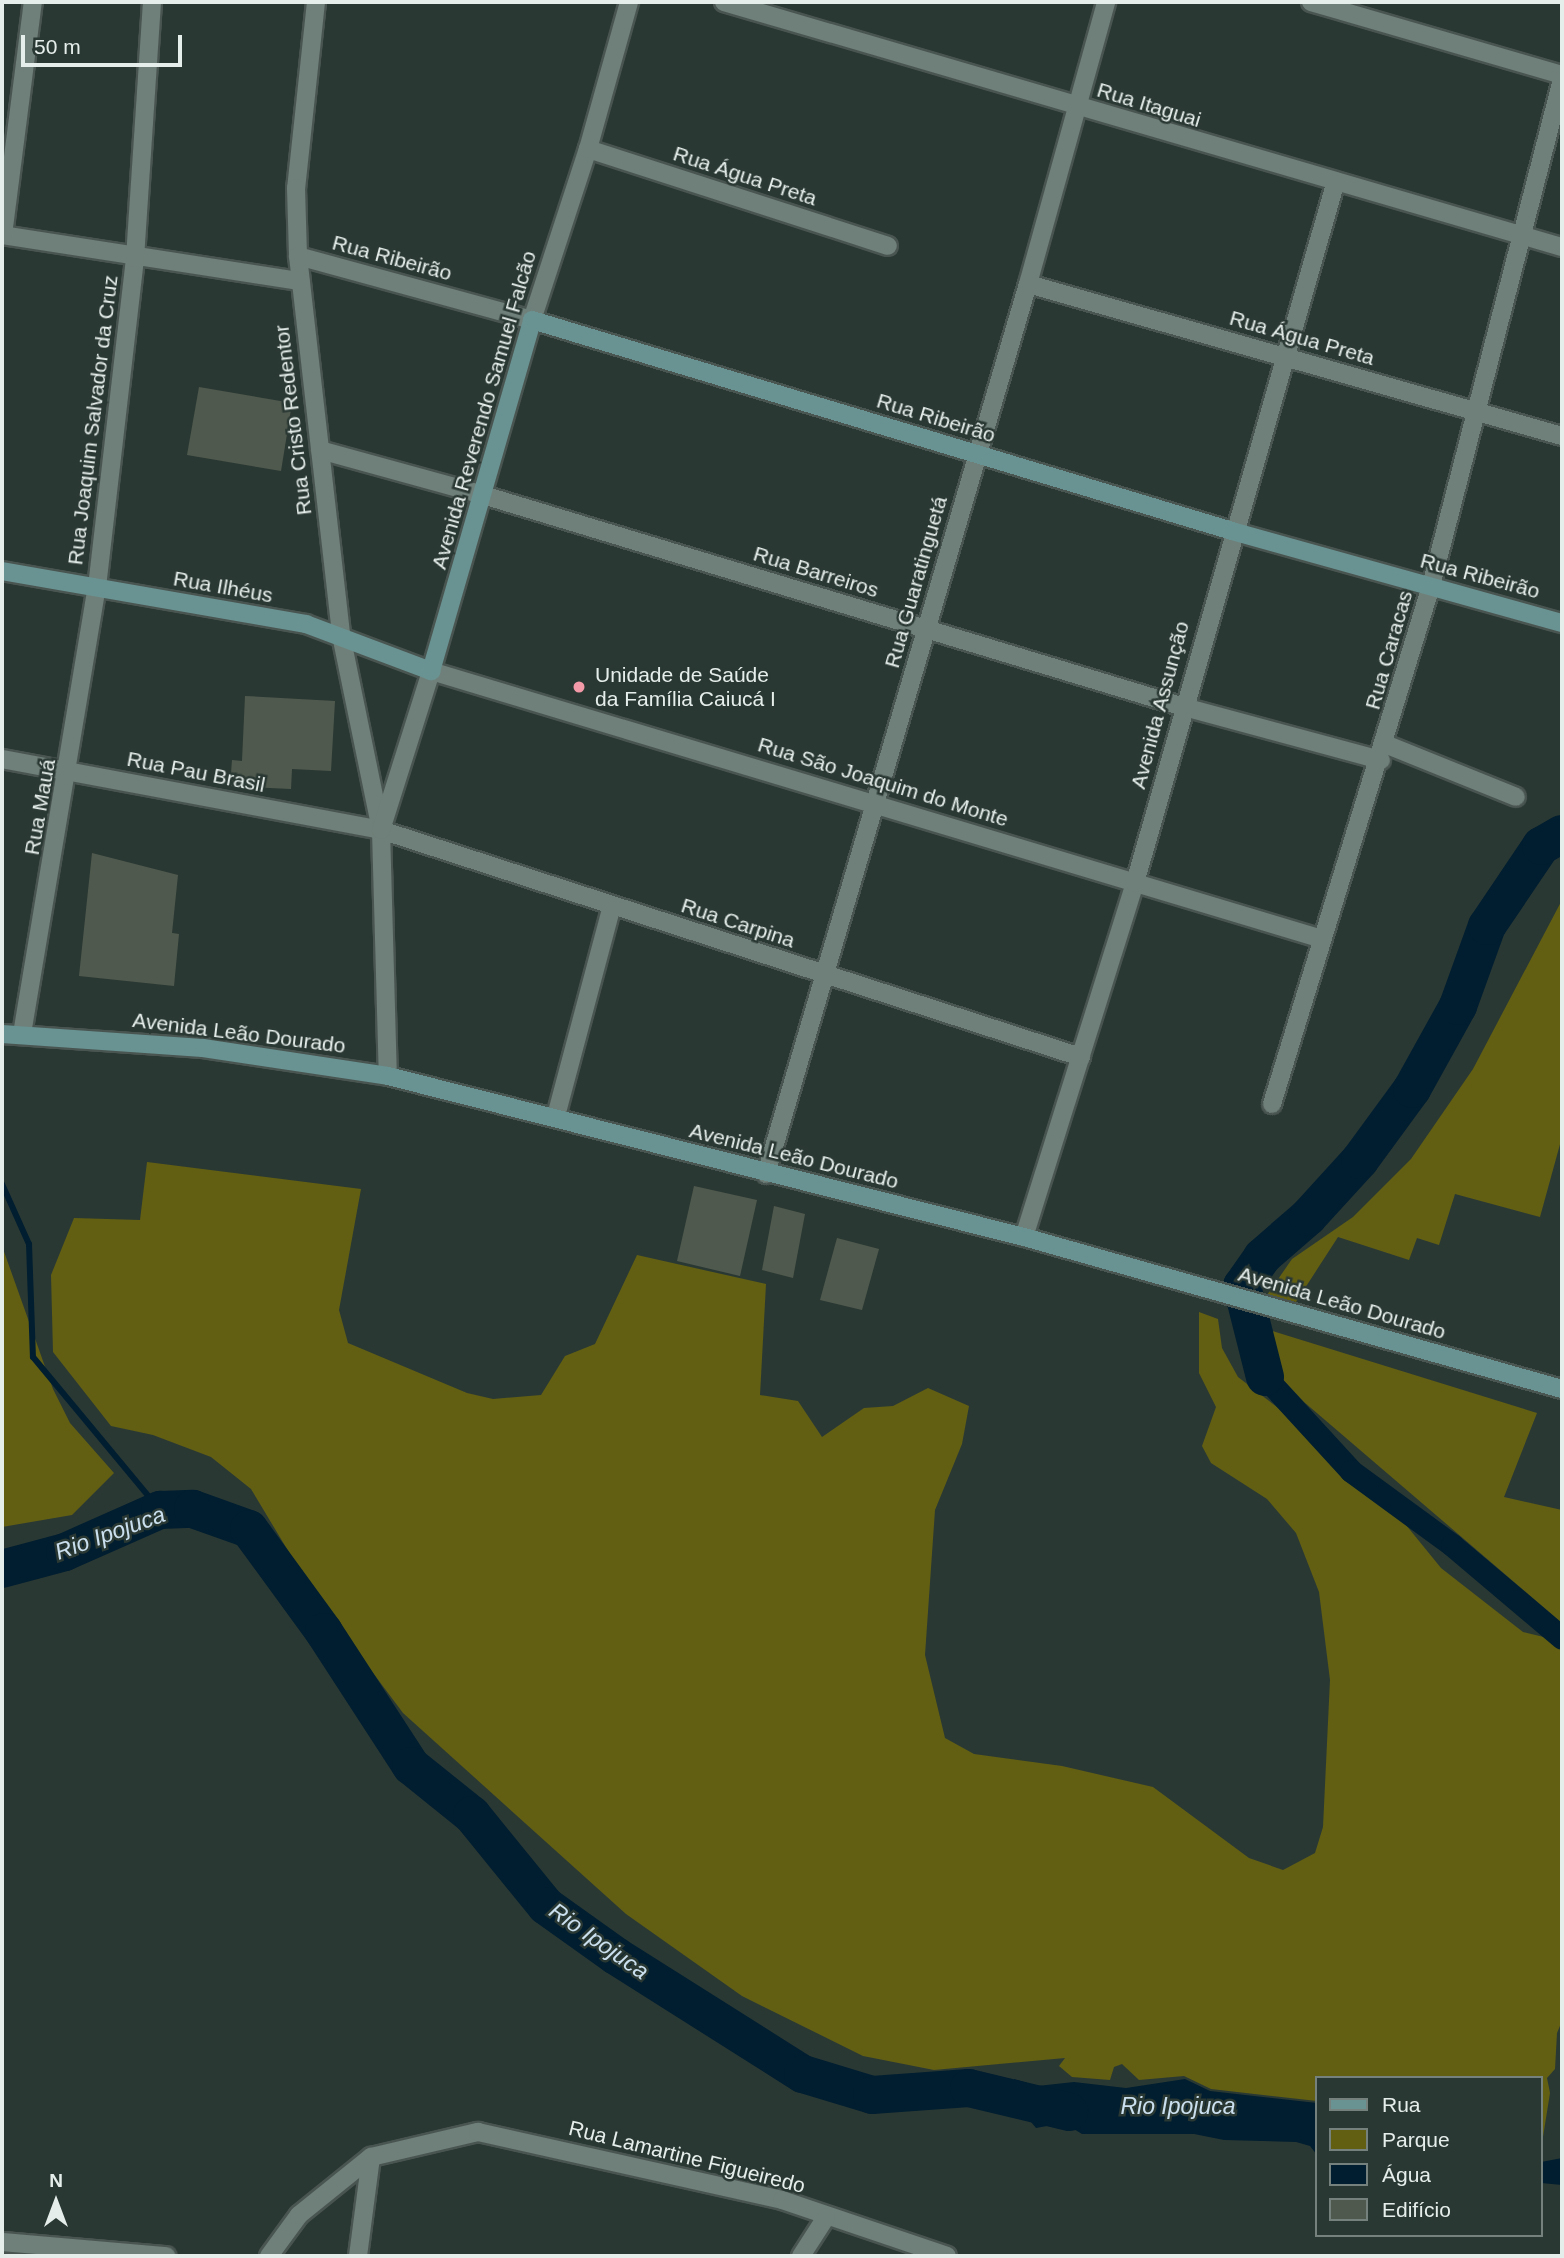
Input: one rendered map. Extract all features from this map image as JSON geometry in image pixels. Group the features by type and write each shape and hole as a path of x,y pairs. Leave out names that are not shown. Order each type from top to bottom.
{"main road":[{"name":"Rua Ribeirão","path":"532,320 1232,531 1562,623"},
{"name":"Avenida Reverendo Samuel Falcão","path":"431,671 532,320"},
{"name":"Rua Ilhéus","path":"2,571 306,624 431,671"},
{"name":"Avenida Leão Dourado","path":"2,1034 203,1048 388,1076 556,1116 766,1174 1024,1237 1562,1389"}],"street":[{"path":"2,235 33,2"},
{"name":"Rua Joaquim Salvador da Cruz","path":"97,587 135,258 152,2"},
{"name":"Rua Cristo Redentor","path":"316,2 296,188 298,256 341,635 381,830"},
{"name":"Avenida Reverendo Samuel Falcão","path":"532,320 588,149 629,2"},
{"name":"Rua Itaguai","path":"724,2 1335,184 1562,247"},
{"name":"Rua Guaratinguetá","path":"766,1174 874,802 928,630 976,454 1028,284 1075,106 1107,2"},
{"path":"1311,2 1562,75"},
{"name":"Rua Caracas","path":"1272,1104 1383,752 1431,586 1562,80"},
{"name":"Rua Água Preta","path":"588,149 888,246"},
{"name":"Avenida Assunção","path":"1024,1237 1135,883 1232,531 1335,184"},
{"name":"Rua Joaquim Salvador da Cruz","path":"2,235 135,258 300,281"},
{"name":"Rua Ribeirão","path":"298,256 532,320"},
{"name":"Rua Água Preta","path":"1028,284 1562,436"},
{"name":"Rua Barreiros","path":"320,450 483,495 1184,707 1383,752 1516,797"},
{"name":"Rua Mauá","path":"22,1034 69,771 97,587"},
{"name":"Avenida Reverendo Samuel Falcão","path":"381,830 431,671"},
{"name":"Rua São Joaquim do Monte","path":"431,671 874,802 1322,939"},
{"name":"Rua Pau Brasil","path":"2,759 381,830"},
{"path":"381,830 388,1076"},
{"name":"Rua Carpina","path":"381,830 1081,1057"},
{"path":"556,1116 612,906"},
{"name":"Rua Lamartine Figueiredo","path":"370,2158 410,2146 478,2132 750,2192 947,2256"},
{"path":"269,2256 299,2215 370,2158"},
{"path":"358,2256 370,2158"},
{"path":"801,2256 826,2217"},
{"path":"2,2242 166,2256"}],"green space":[{"path":"1562,900 1562,1137 1540,1217 1455,1194 1439,1245 1417,1238 1409,1260 1338,1237 1296,1302 1267,1295 1292,1259 1353,1217 1411,1159 1473,1069"},
{"path":"147,1162 361,1189 339,1310 348,1343 467,1393 493,1399 541,1395 565,1356 595,1344 637,1255 766,1284 760,1395 798,1401 822,1437 864,1408 893,1406 928,1388 969,1406 962,1444 935,1510 925,1655 945,1738 974,1754 1062,1766 1153,1787 1249,1858 1283,1870 1315,1853 1323,1827 1330,1680 1319,1592 1296,1533 1267,1499 1211,1463 1202,1446 1216,1407 1199,1373 1199,1312 1218,1319 1222,1348 1238,1377 1312,1434 1337,1465 1406,1525 1441,1568 1523,1632 1552,1639 1562,1649 1562,2021 1557,2033 1555,2069 1547,2078 1550,2093 1543,2137 1543,2076 1316,2076 1316,2101 1211,2089 1184,2076 1139,2080 1122,2064 1114,2067 1110,2080 1072,2077 1059,2066 1065,2058 934,2070 863,2056 742,1996 626,1914 403,1713 314,1594 251,1489 211,1457 153,1435 111,1426 53,1352 51,1275 74,1218 140,1220"},
{"path":"2,1246 53,1389 70,1423 114,1473 72,1515 2,1527"},
{"path":"1266,1329 1537,1413 1504,1497 1562,1510 1562,1623 1304,1402 1275,1371"}],"water":[{"name":"Rio Ipojuca","path":"1014,2079 1037,2086 1074,2082 1126,2088 1185,2079 1210,2091 1316,2103 1316,2154 1310,2146 1296,2142 1224,2140 1194,2134 1082,2134 1064,2123 1036,2128 1022,2111"},
{"path":"1562,2158 1562,2185 1543,2183 1543,2162"}],"building":[{"path":"199,387 292,403 281,471 187,455"},
{"path":"245,696 335,701 331,771 292,769 291,789 230,786 232,760 242,761"},
{"path":"92,853 178,875 172,933 179,934 174,986 79,976"},
{"path":"694,1186 757,1200 740,1276 677,1261"},
{"path":"774,1206 805,1214 793,1278 762,1270"},
{"path":"837,1238 879,1249 862,1310 820,1300"}],"waterway":[{"path":"1265,1377 1242,1286 1262,1257 1308,1217 1360,1160 1412,1089 1458,1006 1487,926 1541,846 1562,834"},
{"path":"2,1184 29,1244 33,1357 160,1510"},
{"path":"1265,1377 1351,1471 1452,1545 1562,1638"},
{"name":"Rio Ipojuca","path":"2,1569 65,1552 160,1510 193,1509 249,1529 324,1632 411,1766 472,1815 546,1906 616,1956 803,2074 872,2095 969,2088 1069,2112"}],"place":[{"name":"Unidade de Saúde da Família Caiucá I","path":"579,687"}]}
